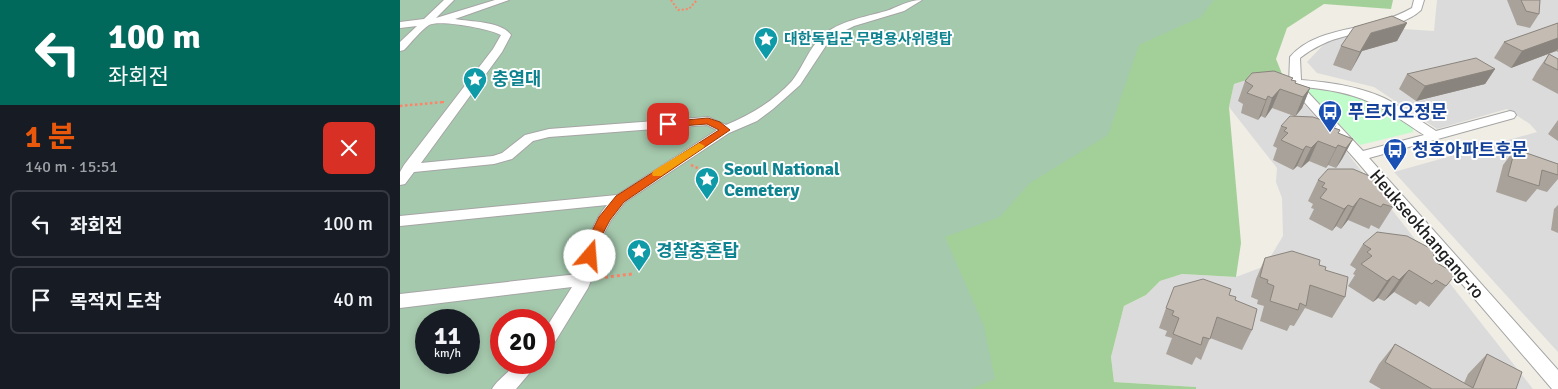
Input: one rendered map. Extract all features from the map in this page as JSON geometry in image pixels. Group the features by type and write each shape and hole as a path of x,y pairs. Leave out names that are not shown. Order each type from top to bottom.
{"street":[{"path":"400,48 449,0"},
{"path":"400,25 442,20 504,0"},
{"path":"555,328 582,280 594,239 605,217 620,199 725,130 753,118 786,93 806,70 825,39 836,31 851,24 901,9 917,0"},
{"path":"1419,0 1416,10 1396,20 1322,39 1305,47 1295,56 1295,84 1314,84 1365,94 1388,106 1433,135"},
{"path":"400,181 504,42 506,35 504,32 493,28 442,20"},
{"name":"Heukseokhangang-ro","path":"1295,84 1558,383"},
{"path":"1360,156 1510,115"},
{"path":"409,168 494,160 507,156 530,138 549,133 708,121 725,130"},
{"path":"400,221 620,199"},
{"path":"400,301 582,280"},
{"path":"501,389 508,385 519,374"}],"path":[{"path":"671,0 678,10 689,9 697,0"},
{"path":"400,106 460,101"},
{"path":"678,160 712,175"},
{"path":"582,280 632,274"}],"shaded area":[{"path":"1437,0 1558,0 1558,352 1394,172 1537,132 1530,124 1507,109 1437,129 1374,87 1317,73 1307,62 1327,41 1357,33 1387,28 1434,31"},
{"path":"1259,76 1287,86 1337,140 1533,389 1196,389 1196,387 1114,382 1111,357 1124,306 1146,295 1160,281 1182,274 1236,277 1265,266 1283,236 1282,198 1276,182 1277,168 1229,107 1234,84"}],"green space":[{"name":"Seoul National Cemetery","path":"400,0 1214,0 1201,17 1139,45 1108,135 1030,183 1000,217 945,237 984,326 995,379 971,389 400,389"},
{"path":"928,0 1393,0 1391,9 1324,4 1287,28 1276,59 1287,86 1259,76 1234,84 1229,107 1241,243 1236,277 1182,274 1160,281 1146,295 1124,306 1111,357 1114,382 1196,387 1196,389 501,389 525,374 555,374 555,352"},
{"path":"1316,86 1361,98 1413,128 1413,132 1360,145 1302,87"}],"building":[{"path":"1521,0 1540,0 1539,14 1526,11"},
{"path":"1392,16 1407,23 1371,33 1360,52 1341,46 1354,27"},
{"path":"1558,23 1558,38 1522,51 1504,42"},
{"path":"1549,54 1558,59 1558,70 1544,63"},
{"path":"1476,58 1495,69 1425,86 1407,74"},
{"path":"1274,71 1293,78 1291,80 1296,81 1295,83 1310,88 1303,97 1280,89 1272,98 1268,96 1266,100 1247,93 1253,86 1245,81 1252,73"},
{"path":"1290,116 1313,117 1336,125 1334,128 1340,130 1338,133 1353,139 1346,148 1338,145 1336,148 1318,141 1311,148 1306,146 1303,150 1281,140 1288,133 1284,131 1287,128 1281,126"},
{"path":"1515,149 1558,164 1558,175 1542,170 1539,186 1508,176"},
{"path":"1328,169 1353,169 1379,180 1377,183 1384,186 1381,189 1399,196 1393,207 1383,204 1381,207 1360,198 1353,207 1348,205 1344,209 1320,198 1327,189 1322,187 1325,183 1318,180"},
{"path":"1377,232 1407,236 1437,252 1433,255 1440,259 1437,263 1456,274 1446,286 1436,280 1432,284 1409,270 1399,280 1393,276 1387,281 1361,264 1372,256 1367,252 1371,249 1363,244"},
{"path":"1292,251 1320,260 1319,265 1326,267 1325,270 1348,277 1345,297 1310,285 1306,306 1300,303 1298,310 1270,301 1274,286 1267,283 1268,280 1260,277 1265,258"},
{"path":"1203,279 1231,289 1229,295 1236,297 1235,300 1257,309 1252,330 1217,317 1210,339 1203,337 1201,345 1173,334 1179,318 1172,315 1174,311 1166,308 1174,287"},
{"path":"1395,344 1473,388 1487,354 1522,372 1516,389 1432,389 1385,362"}],"slow traffic":[{"path":"657,174 699,146"}],"place":[{"name":"대한독립군 무명용사위령탑","path":"766,60"},
{"name":"충열대","path":"475,100"},
{"name":"푸르지오정문","path":"1330,133"},
{"name":"청호아파트후문","path":"1395,171"},
{"name":"Seoul National Cemetery","path":"707,200"},
{"name":"경찰충혼탑","path":"639,272"}],"route":[{"path":"590,256 594,239 605,217 620,199 725,130 708,121 668,124"}]}
